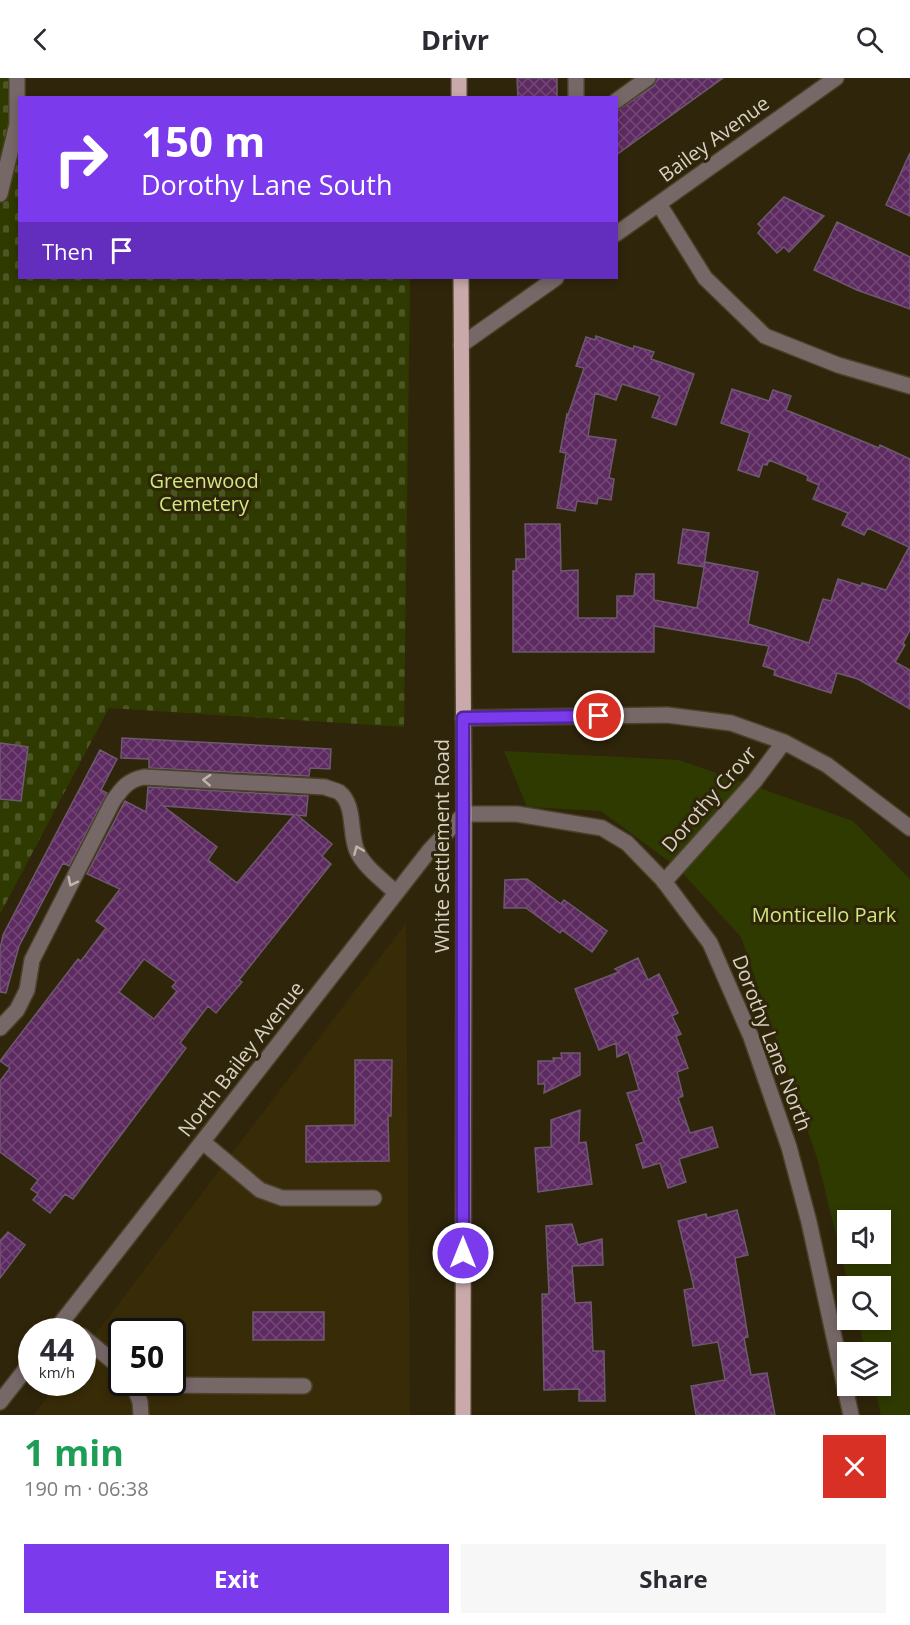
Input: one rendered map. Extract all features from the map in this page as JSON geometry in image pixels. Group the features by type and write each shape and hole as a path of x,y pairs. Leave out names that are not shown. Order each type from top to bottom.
{"main road":[{"path":"459,78 459,96"},
{"name":"White Settlement Road","path":"461,279 464,814 463,1415"}],"street":[{"path":"0,194 17,124 17,78"},
{"path":"576,78 576,96"},
{"path":"618,99 648,78"},
{"name":"Bailey Avenue","path":"618,233 836,78"},
{"path":"659,204 705,278 765,336 838,365 910,386"},
{"path":"461,345 555,279"},
{"path":"463,718 667,715 731,723 784,742 827,765 910,828"},
{"name":"Dorothy Crovr","path":"664,882 754,782 784,742"},
{"path":"0,1028 17,1010 27,990 32,960 114,801 124,786 133,779 144,777 325,787 339,792 350,814 356,850 367,866 396,893"},
{"name":"Dorothy Lane North","path":"464,814 517,814 602,828 627,843 664,882 710,943 755,1048 789,1148 809,1222 851,1415"},
{"name":"North Bailey Avenue","path":"65,1318 429,851 464,814"},
{"path":"203,1142 260,1190 270,1195 282,1198 374,1198"},
{"path":"96,1348 108,1358"},
{"path":"0,1402 18,1380"},
{"path":"186,1385 304,1386"},
{"path":"138,1396 141,1415"}],"shaded area":[{"path":"406,923 410,1415 34,1415 48,1396 96,1396 96,1334"}],"green space":[{"name":"Greenwood Cemetery","path":"0,78 11,78 18,106 18,279 410,279 404,727 109,708 0,914"},
{"name":"Monticello Park","path":"504,751 679,760 853,821 910,879 910,1415 881,1415 876,1396 891,1396 891,1342 863,1342 860,1330 891,1330 891,1276 846,1276 843,1264 891,1264 891,1210 837,1210 837,1239 817,1158 741,937 678,868 601,811 527,807"}],"building":[{"path":"517,78 557,78 557,96 518,96"},
{"path":"658,78 723,78 618,154 618,110 654,86"},
{"path":"910,153 910,216 886,205"},
{"path":"784,197 824,216 789,252 784,247 777,253 758,233 762,228 758,224"},
{"path":"837,222 910,257 910,309 857,290 814,270"},
{"path":"596,336 633,349 634,346 654,352 651,359 694,374 676,425 652,417 660,396 622,384 616,400 595,393 588,436 616,440 609,478 614,479 611,500 598,498 597,504 577,501 575,511 557,508 566,453 560,452 567,414 584,368 576,366 586,337 595,340"},
{"path":"732,389 769,401 773,390 791,396 786,410 879,448 880,445 910,459 910,630 903,643 905,645 895,662 910,670 910,709 858,679 837,673 831,693 774,675 775,670 763,666 769,646 654,626 654,652 513,652 513,571 516,571 516,559 526,559 525,524 560,524 561,571 578,570 578,618 617,618 617,596 634,596 636,574 654,574 654,600 697,608 705,562 758,572 748,624 809,643 823,599 831,601 838,579 886,590 909,547 868,528 864,535 842,525 848,513 813,499 819,485 807,480 808,476 769,460 767,465 763,464 759,477 738,470 750,433 721,423"},
{"path":"683,529 709,533 704,567 678,563"},
{"path":"122,738 331,749 330,769 310,768 309,776 149,768 149,759 121,758"},
{"path":"0,743 28,747 21,801 0,799"},
{"path":"100,750 117,759 101,790 107,793 69,866 63,863 19,946 6,993 0,992 0,949 3,935"},
{"path":"148,787 308,796 306,816 297,815 332,844 322,856 331,864 239,980 242,982 216,1013 208,1006 180,1043 186,1048 73,1199 65,1194 50,1213 33,1200 38,1194 31,1189 38,1180 0,1152 0,1081 10,1068 0,1061 78,959 81,961 106,928 96,921 120,889 87,874 125,801 146,812","holes":["163,806 294,815 237,883 208,860 217,847","144,959 176,982 172,987 177,991 154,1019 119,992"]},
{"path":"527,879 561,904 564,900 607,931 592,952 562,930 560,933 526,908 504,908 505,880"},
{"path":"638,958 648,980 659,974 678,1013 672,1016 681,1034 676,1036 688,1068 677,1072 683,1096 678,1098 690,1133 712,1127 718,1147 679,1159 686,1182 668,1188 660,1163 643,1168 636,1145 644,1142 627,1093 639,1090 628,1052 617,1057 616,1043 599,1050 575,989 619,972 615,969"},
{"path":"561,1053 580,1053 580,1075 544,1093 545,1084 538,1084 538,1061 554,1061 553,1058 562,1058"},
{"path":"355,1060 392,1060 391,1116 388,1116 389,1161 306,1162 306,1126 355,1125"},
{"path":"580,1110 579,1143 586,1142 592,1184 538,1192 535,1148 551,1147 551,1120"},
{"path":"737,1210 748,1255 735,1258 748,1337 744,1338 751,1375 767,1373 775,1415 696,1415 691,1386 725,1380 718,1342 693,1346 684,1290 694,1288 678,1221 706,1214 707,1218"},
{"path":"572,1224 578,1245 602,1239 603,1265 572,1266 575,1303 591,1302 593,1351 604,1351 605,1401 579,1401 579,1389 544,1390 542,1294 549,1294 546,1226"},
{"path":"8,1232 25,1245 0,1278 0,1241"},
{"path":"253,1312 324,1312 324,1340 253,1340"}],"route":[{"path":"463,1253 463,718 599,716"}]}
